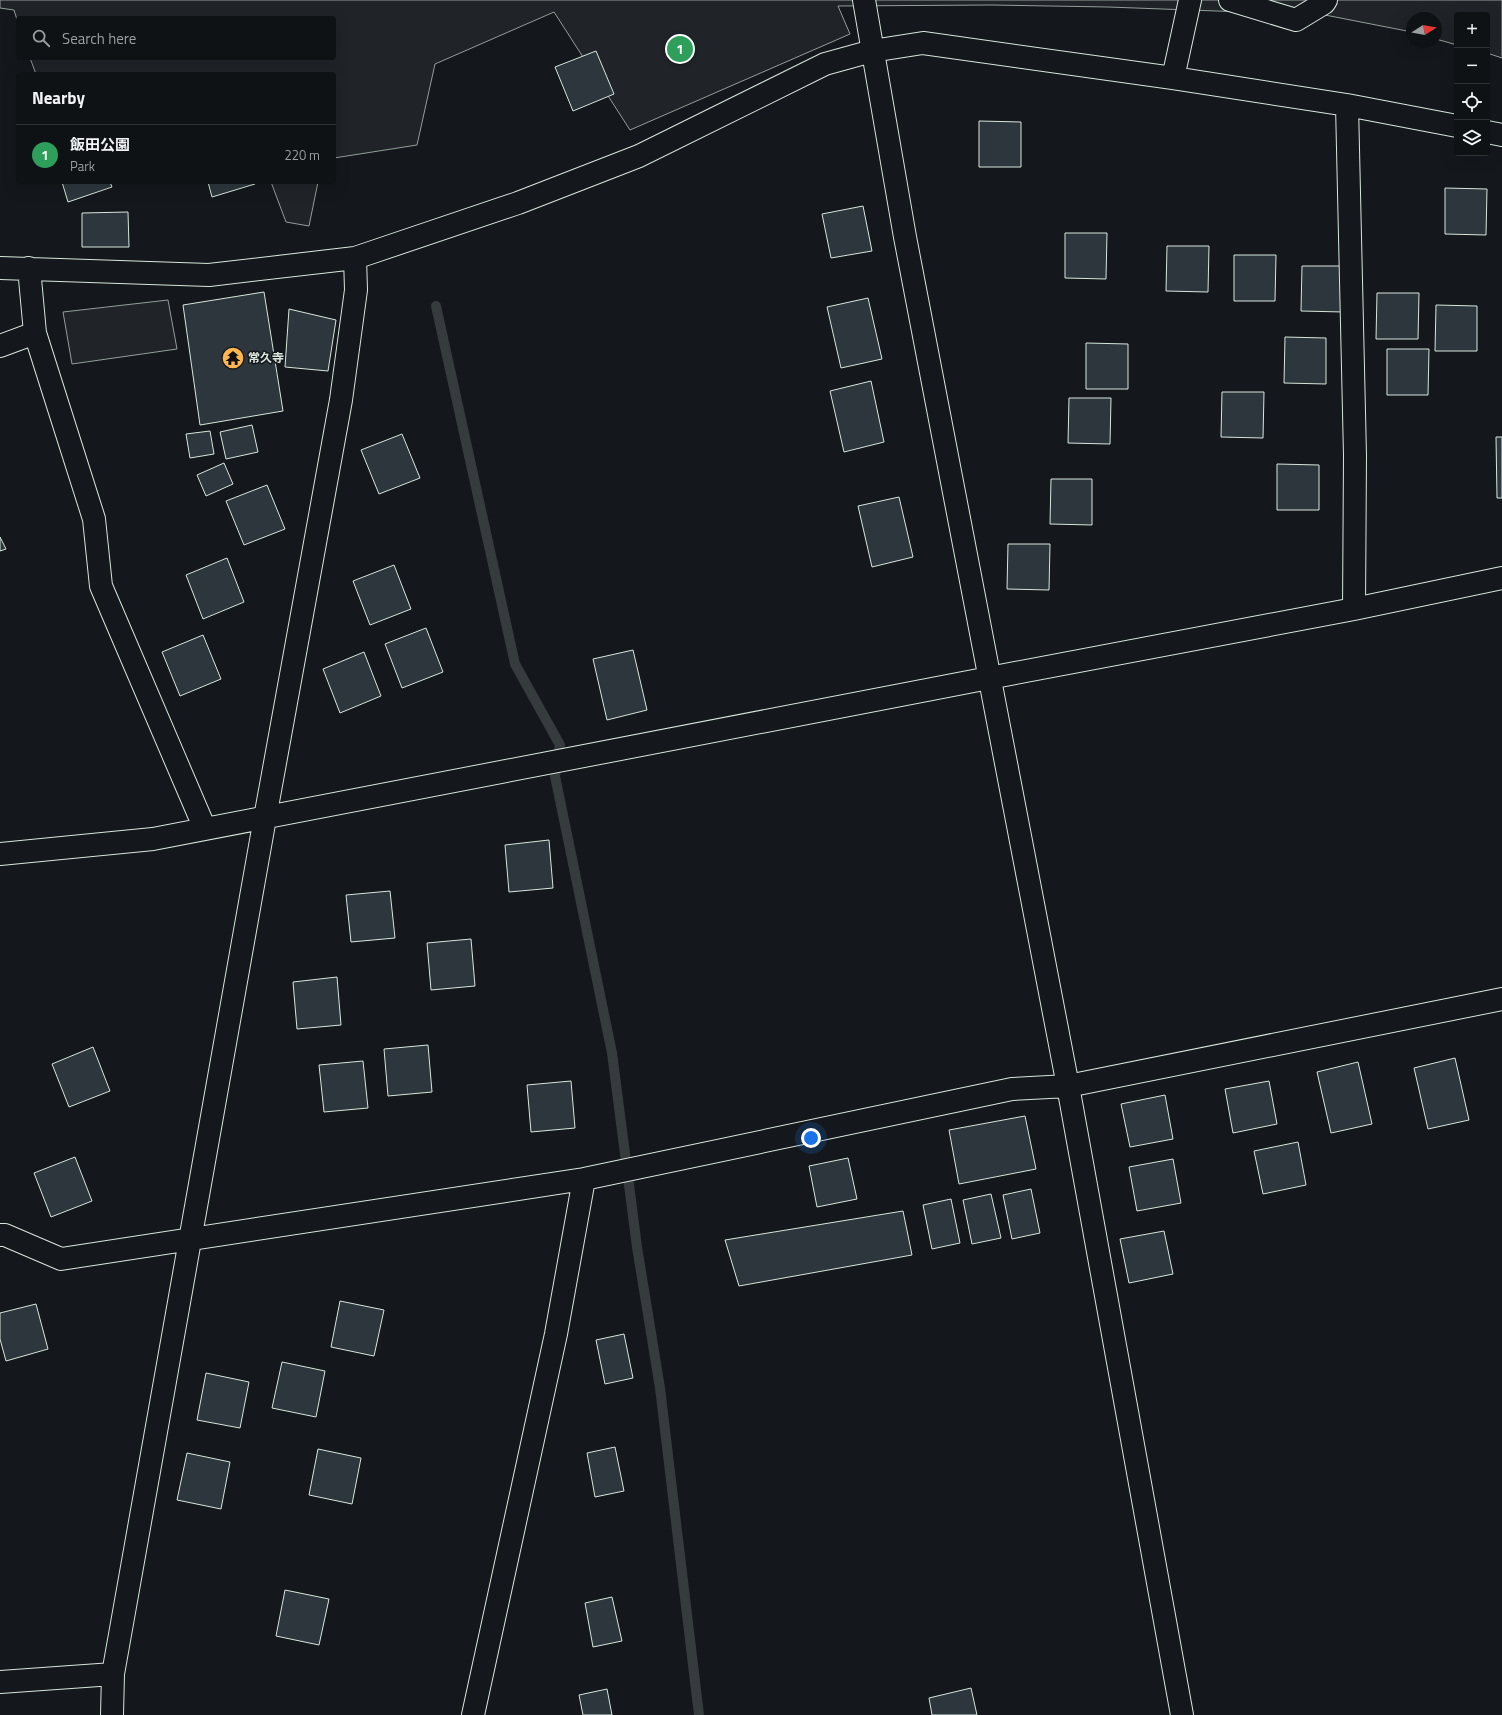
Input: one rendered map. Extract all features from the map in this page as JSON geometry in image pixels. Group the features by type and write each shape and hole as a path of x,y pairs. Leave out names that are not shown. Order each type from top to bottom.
{"street":[{"path":"864,0 905,237 1068,1086 1182,1715"},
{"path":"1173,78 1190,0"},
{"path":"1230,0 1296,20 1326,0"},
{"path":"0,268 209,275 355,258 518,203 639,156 825,64 872,51 923,43 1173,78 1348,105 1454,125"},
{"path":"1348,105 1355,456 1354,609"},
{"path":"1490,133 1502,135"},
{"path":"112,1715 112,1674 341,400 356,290 355,258"},
{"path":"29,268 35,332 94,519 101,586 205,829"},
{"path":"0,346 35,332"},
{"path":"0,854 153,839 1354,609 1502,578"},
{"path":"0,1235 5,1235 61,1259 190,1241 584,1179 1012,1089 1068,1086 1502,999"},
{"path":"473,1715 556,1334 584,1179"},
{"path":"0,1682 112,1674"}],"shaded area":[{"path":"0,0 1502,0 1502,58 1490,54 1490,12 1454,12 1454,44 1442,41 1442,12 1406,12 1406,31 1325,15 1108,7 991,5 838,6 850,34 630,130 554,12 435,64 417,145 336,158 336,72 35,72 31,60 336,60 336,16 16,16 14,10 0,8"},
{"path":"272,184 318,184 309,226 286,222"},
{"path":"168,300 177,349 72,364 63,312"}],"building":[{"path":"596,51 614,94 573,111 555,67"},
{"path":"979,121 1021,122 1021,167 979,167"},
{"path":"63,184 111,184 112,187 68,202"},
{"path":"209,184 255,184 212,197"},
{"path":"1445,188 1487,189 1486,235 1445,234"},
{"path":"863,206 872,251 831,258 822,214"},
{"path":"128,212 129,247 82,247 82,213"},
{"path":"1065,233 1107,233 1106,279 1065,278"},
{"path":"1167,246 1209,246 1208,292 1166,291"},
{"path":"1234,255 1276,255 1275,301 1234,301"},
{"path":"1302,266 1343,266 1343,312 1301,311"},
{"name":"常久寺","path":"264,292 283,411 200,425 183,305"},
{"path":"1377,293 1419,293 1418,339 1376,339"},
{"path":"868,298 882,359 841,368 827,307"},
{"path":"1436,305 1477,306 1477,351 1435,351"},
{"path":"289,309 336,320 328,371 285,367"},
{"path":"1285,337 1326,338 1326,384 1284,383"},
{"path":"1086,343 1128,344 1128,389 1086,389"},
{"path":"1387,349 1429,349 1428,395 1387,395"},
{"path":"871,381 884,442 844,452 830,391"},
{"path":"1222,392 1264,392 1263,438 1221,437"},
{"path":"1069,398 1111,398 1110,444 1068,443"},
{"path":"252,425 258,452 226,459 220,432"},
{"path":"210,431 214,454 190,458 186,434"},
{"path":"402,434 420,478 379,494 361,450"},
{"path":"1496,437 1502,437 1502,498 1497,498"},
{"path":"224,463 233,484 206,496 197,475"},
{"path":"1277,464 1319,465 1319,510 1277,510"},
{"path":"1051,479 1092,479 1092,525 1050,524"},
{"path":"267,485 285,529 244,545 226,501"},
{"path":"899,497 913,557 872,567 858,506"},
{"path":"0,537 6,549 0,551"},
{"path":"1008,544 1050,544 1049,590 1007,589"},
{"path":"227,558 244,602 203,619 186,575"},
{"path":"394,565 411,609 370,625 353,581"},
{"path":"426,628 443,672 402,688 385,644"},
{"path":"203,635 221,679 180,696 162,652"},
{"path":"633,650 647,710 607,720 593,659"},
{"path":"364,652 381,696 340,713 323,669"},
{"path":"549,840 553,888 509,892 505,845"},
{"path":"390,891 395,938 351,942 346,895"},
{"path":"471,939 475,986 431,990 427,943"},
{"path":"337,977 341,1025 297,1029 293,982"},
{"path":"428,1045 432,1092 388,1096 384,1049"},
{"path":"93,1047 110,1091 69,1107 52,1064"},
{"path":"1455,1058 1469,1120 1428,1129 1414,1068"},
{"path":"363,1061 368,1108 324,1112 319,1065"},
{"path":"1358,1062 1372,1124 1331,1133 1317,1072"},
{"path":"571,1081 575,1128 531,1132 527,1085"},
{"path":"1269,1081 1277,1124 1233,1133 1225,1089"},
{"path":"1165,1095 1173,1139 1130,1147 1121,1104"},
{"path":"1025,1116 1036,1169 959,1184 949,1130"},
{"path":"1298,1142 1306,1185 1263,1194 1254,1151"},
{"path":"75,1157 92,1201 51,1217 34,1173"},
{"path":"848,1158 857,1199 817,1207 809,1166"},
{"path":"1173,1159 1181,1203 1137,1211 1129,1167"},
{"path":"1031,1189 1040,1233 1012,1239 1003,1195"},
{"path":"991,1194 1001,1238 972,1244 963,1200"},
{"path":"951,1199 960,1243 932,1249 923,1205"},
{"path":"903,1211 912,1255 739,1286 725,1240"},
{"path":"1164,1231 1173,1274 1129,1283 1120,1239"},
{"path":"340,1301 384,1310 374,1356 331,1347"},
{"path":"36,1304 48,1349 6,1361 0,1339 0,1313"},
{"path":"624,1334 633,1378 605,1384 596,1340"},
{"path":"282,1362 325,1371 316,1417 272,1408"},
{"path":"206,1373 249,1382 240,1428 197,1420"},
{"path":"615,1447 624,1491 595,1497 587,1453"},
{"path":"318,1449 361,1458 352,1504 309,1495"},
{"path":"187,1453 230,1462 221,1509 177,1500"},
{"path":"285,1590 329,1599 319,1645 276,1636"},
{"path":"612,1597 622,1641 593,1647 585,1603"},
{"path":"971,1688 977,1715 932,1715 929,1698"},
{"path":"607,1689 612,1715 583,1715 579,1695"}],"waterway":[{"path":"436,306 515,664 560,745 555,776 612,1053 637,1247 660,1388 699,1715"}],"place":[{"name":"飯田公園","path":"680,49"},
{"name":"常久寺","path":"233,358"}]}
